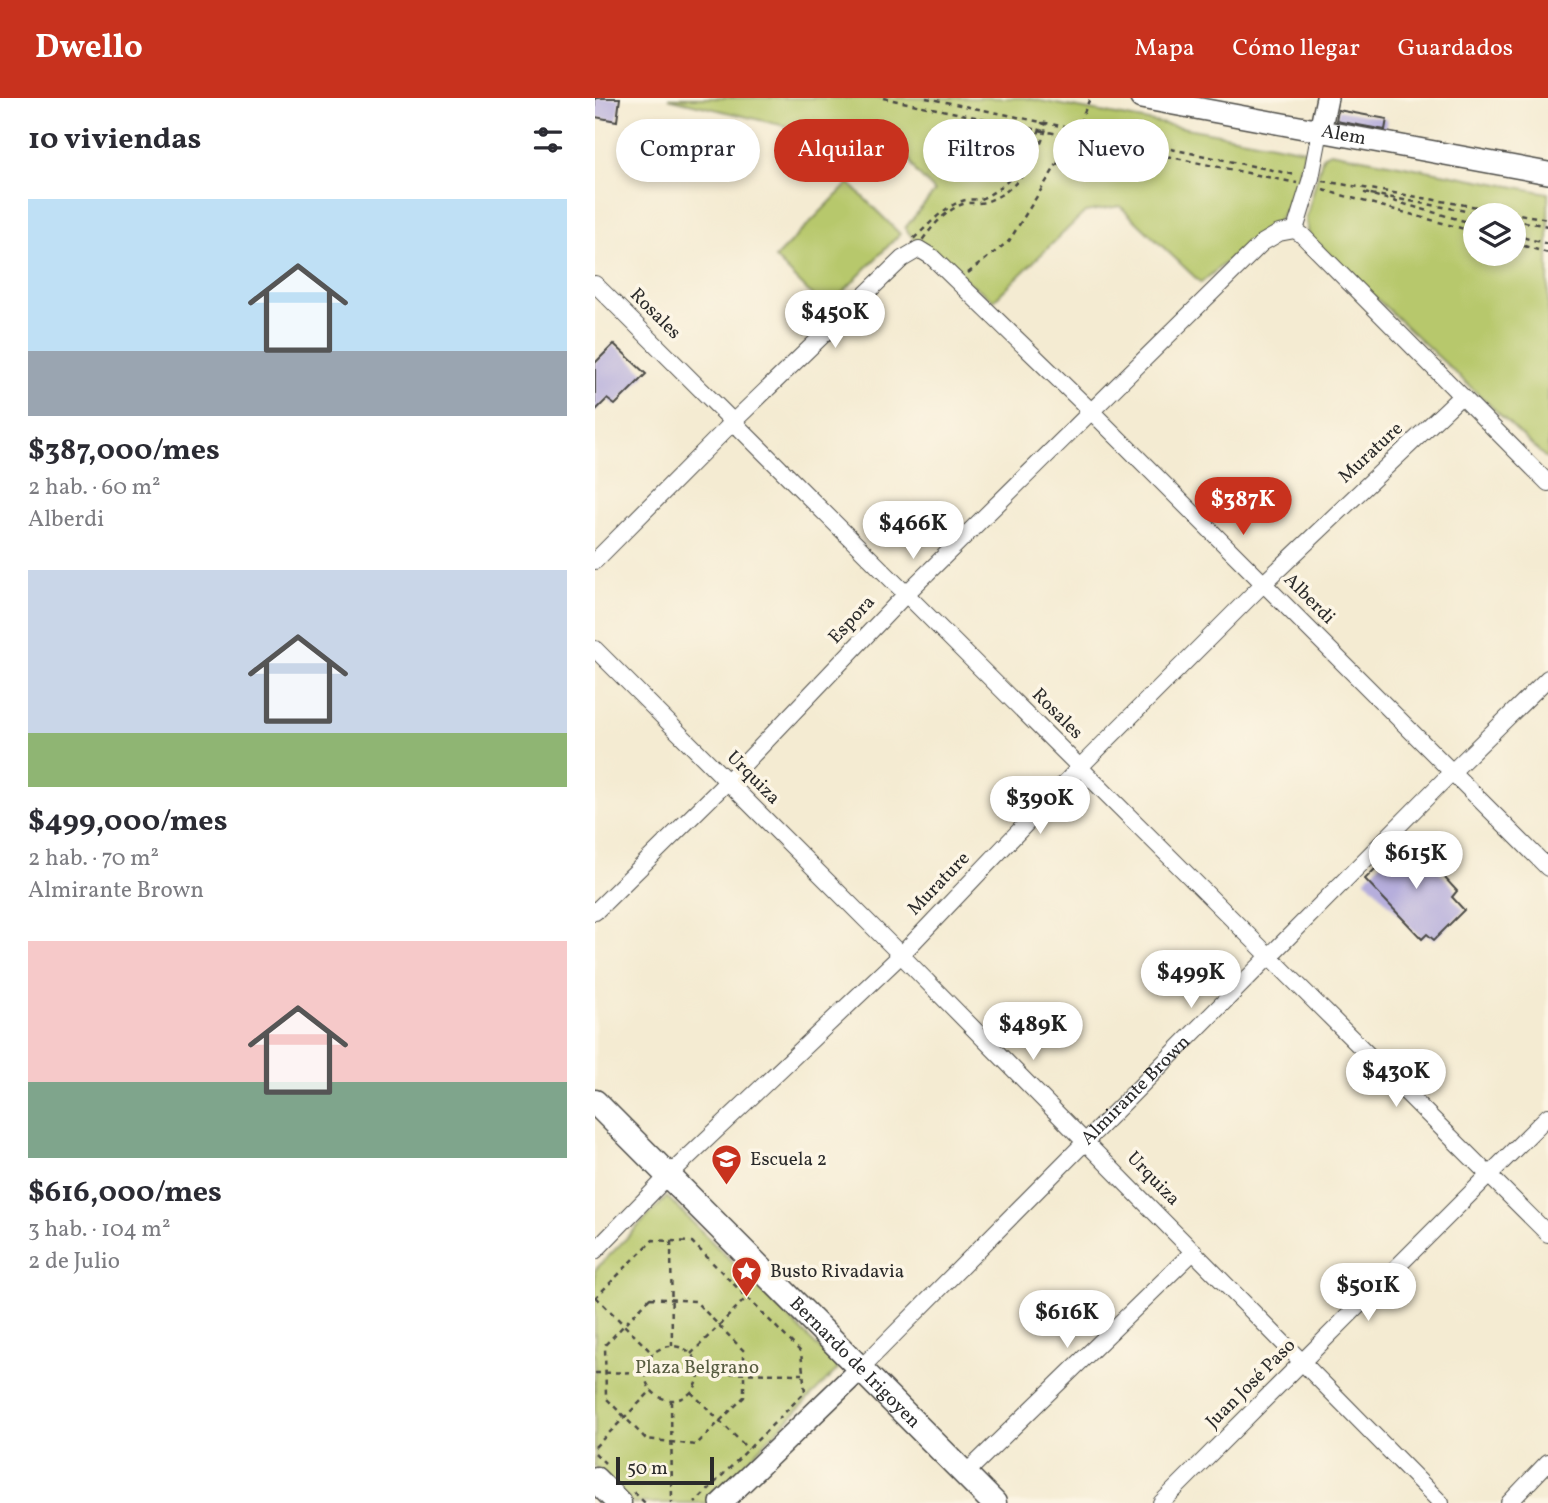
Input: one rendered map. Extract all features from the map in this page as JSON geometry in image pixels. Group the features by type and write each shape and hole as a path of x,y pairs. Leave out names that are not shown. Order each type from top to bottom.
{"main road":[{"name":"Alem","path":"1141,98 1548,173"},
{"path":"1320,131 1327,98"},
{"name":"Bernardo de Irigoyen","path":"595,1102 994,1503"},
{"name":"Almirante Brown","path":"721,1503 860,1368"},
{"path":"595,1479 619,1503"}],"street":[{"path":"1320,131 1310,182 1295,230 1548,483"},
{"name":"Espora","path":"595,912 727,782 906,594 1262,243 1285,230 1295,230"},
{"path":"595,561 733,422 916,249"},
{"name":"Alberdi","path":"916,249 932,257 1092,412 1548,868"},
{"name":"Rosales","path":"595,284 1548,1234"},
{"name":"Murature","path":"595,1251 668,1176 901,955 1080,768 1263,584 1461,396"},
{"name":"Urquiza","path":"595,649 1441,1503"},
{"name":"Almirante Brown","path":"860,1368 1548,678"},
{"name":"Juan José Paso","path":"1161,1503 1548,1116"},
{"path":"965,1474 1194,1251"},
{"path":"1509,1503 1548,1462"}],"path":[{"path":"883,98 1053,132"},
{"path":"926,98 1053,125"},
{"path":"1081,119 1090,98"},
{"path":"1042,123 1047,125 1045,131 1040,147 1024,175 1002,195 983,203 963,204 957,208 930,229 916,249 911,242 947,209 963,200 980,199 1019,172 1035,145 1042,123"},
{"path":"1169,151 1310,182 1463,228"},
{"path":"1169,155 1310,182 1548,219"},
{"path":"958,282 975,265 1009,241 1053,170"},
{"path":"1463,211 1365,193 1463,221"},
{"path":"1526,222 1548,226"},
{"path":"1526,238 1548,244"},
{"path":"1526,247 1548,253"},
{"path":"653,1354 595,1297 653,1240 692,1242 801,1352 805,1392 695,1503"},
{"path":"671,1241 672,1346"},
{"path":"691,1353 747,1297"},
{"path":"650,1298 672,1300 695,1301 744,1351 744,1397 696,1445 646,1439 606,1398 605,1345 650,1298"},
{"path":"672,1346 691,1353 697,1362 699,1373 695,1388 691,1392 680,1399 671,1400 662,1398 652,1390 646,1372 648,1361 653,1354 672,1346"},
{"path":"595,1373 646,1372"},
{"path":"699,1373 803,1374"},
{"path":"595,1447 652,1390"},
{"path":"691,1392 748,1449"},
{"path":"671,1400 672,1503"}],"green space":[{"path":"668,98 1025,98 1138,119 1053,119 1053,182 1169,182 1169,125 1305,150 1294,194 1277,223 1252,240 1201,283 1120,206 1085,212 994,300 919,246 905,228 935,191 926,182 1039,182 1039,119 923,119 923,179 909,159 909,119 774,119 774,123"},
{"path":"1330,152 1548,193 1548,460 1309,235 1306,219 1323,156"},
{"path":"849,183 900,234 826,309 775,258"},
{"name":"Plaza Belgrano","path":"667,1197 839,1368 706,1503 632,1503 595,1466 595,1270"}],"building":[{"path":"595,98 620,98 616,121 595,117"},
{"path":"1338,110 1387,119 1385,130 1336,121"},
{"path":"614,344 646,374 615,405 607,399 595,411 595,363"},
{"path":"1407,837 1457,891 1452,897 1464,910 1434,940 1427,934 1422,939 1365,879"}],"place":[{"name":"Escuela 2","path":"727,1187"},
{"name":"Busto Rivadavia","path":"747,1299"}]}
